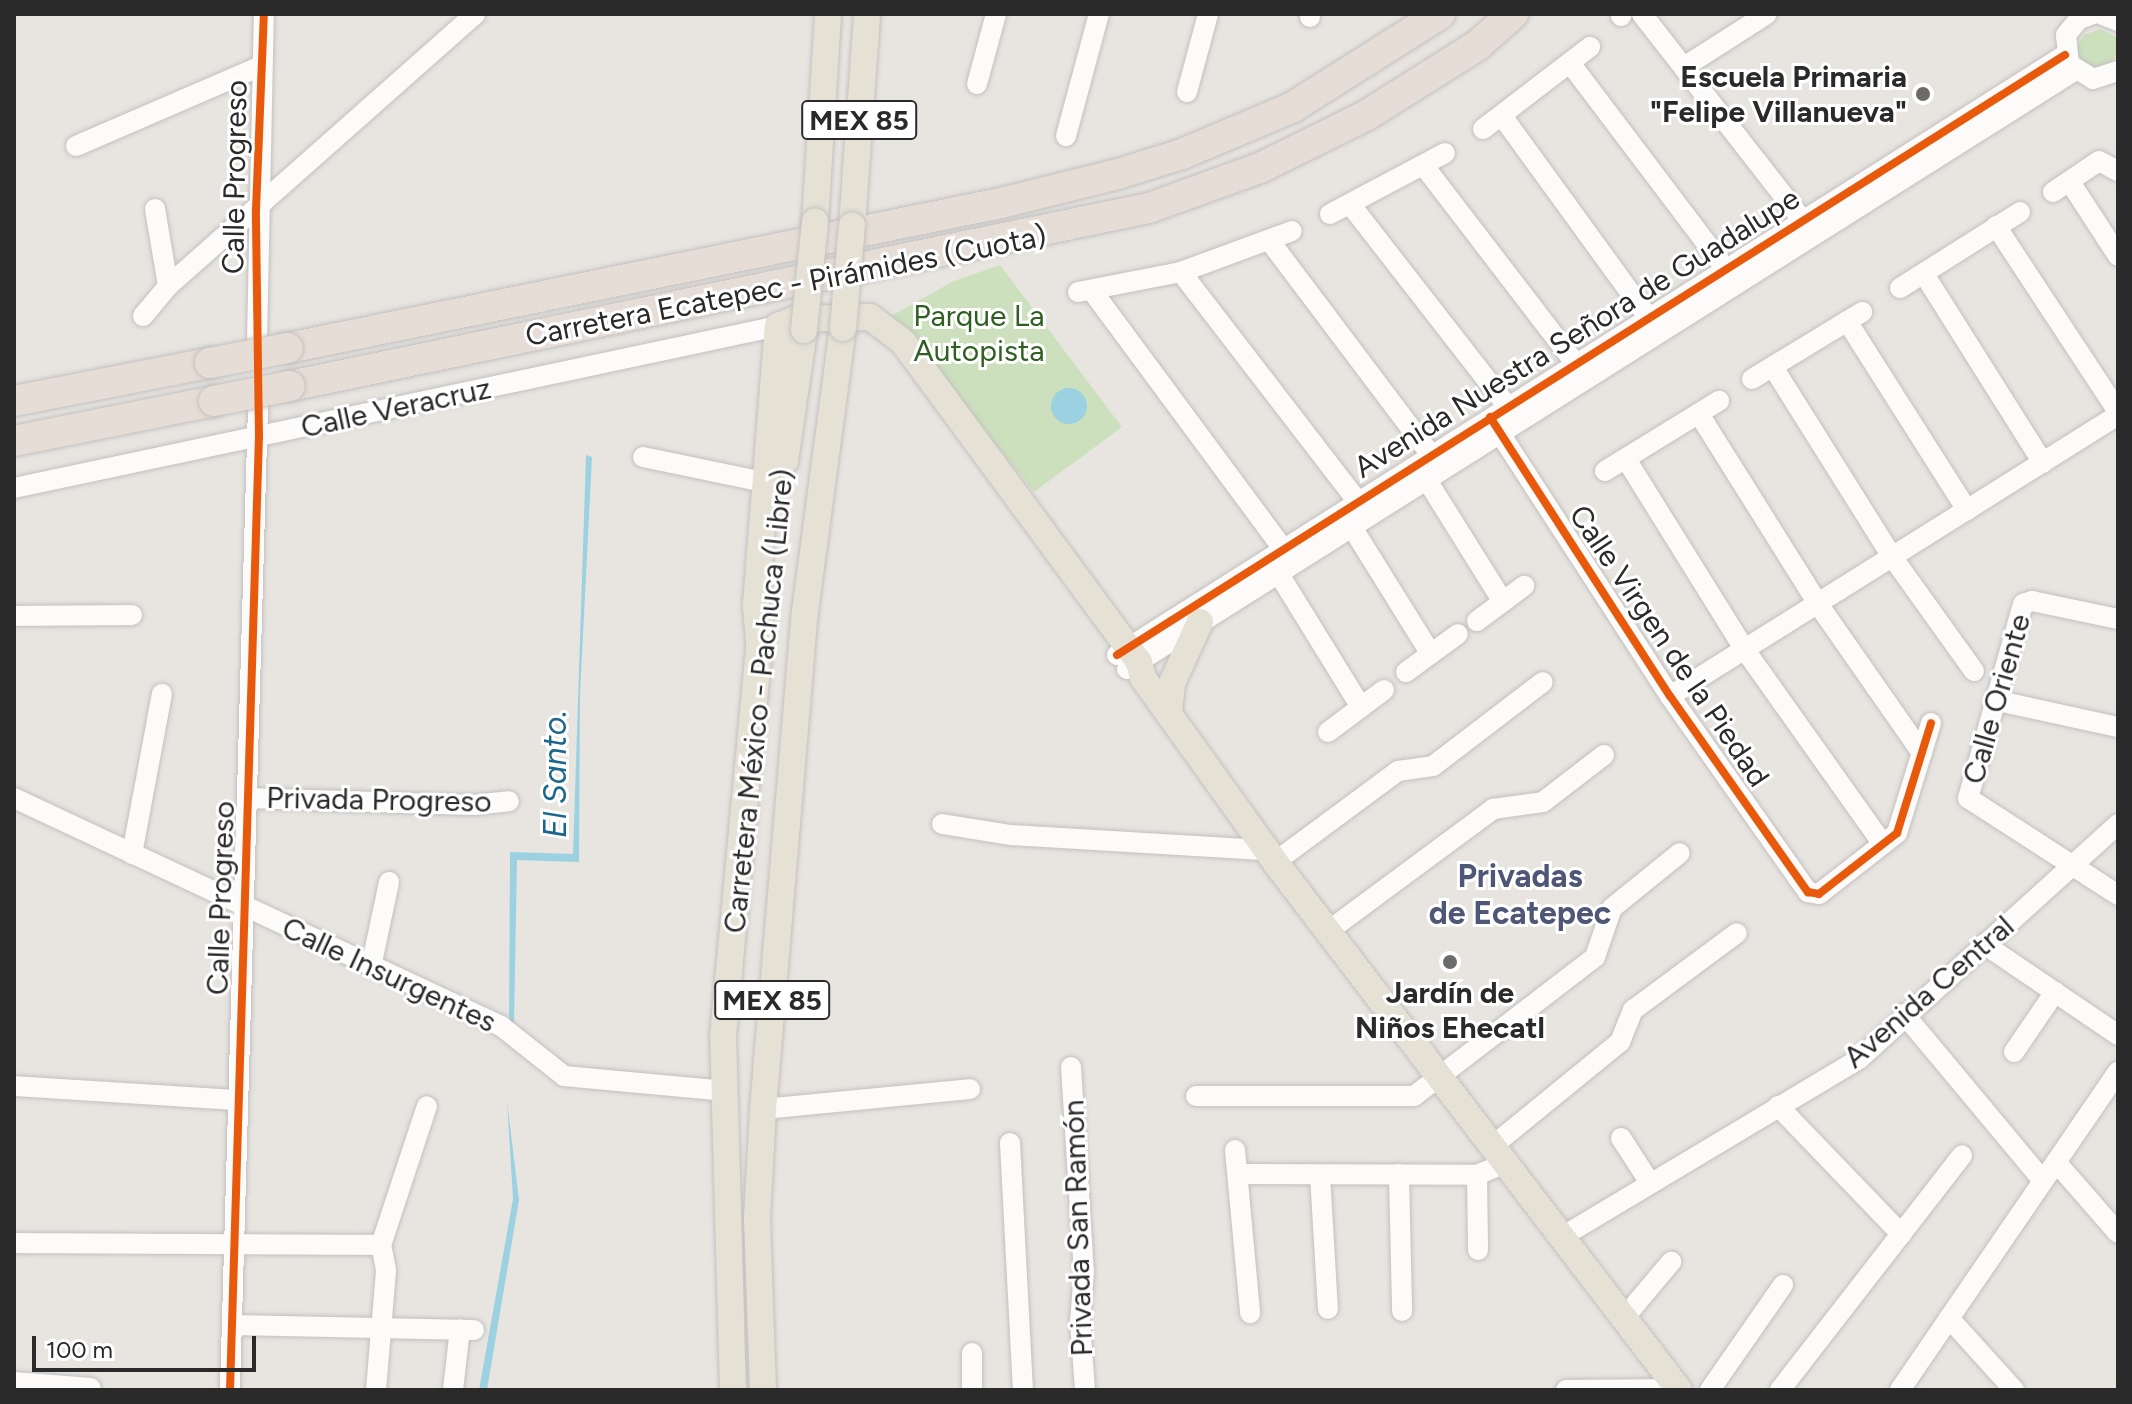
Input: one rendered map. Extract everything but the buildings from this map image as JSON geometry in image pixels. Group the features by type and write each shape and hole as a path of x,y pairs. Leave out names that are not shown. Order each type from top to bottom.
{"highway":[{"name":"Carretera Ecatepec - Pirámides (Cuota)","path":"14,401 1001,203 1118,174 1182,154 1293,107 1440,14"},
{"name":"Carretera Ecatepec - Pirámides (Cuota)","path":"14,441 1149,208 1262,167 1367,115 1478,45 1513,14"}],"main road":[{"name":"Carretera México - Pachuca (Libre)","path":"733,1390 723,1036 791,328 815,222 828,14"},
{"name":"Carretera México - Pachuca (Libre)","path":"763,1390 757,1218 763,1109 805,612 843,328 867,14"},
{"path":"759,642 756,604 768,483 791,328 795,319 879,326 903,342 1327,932 1496,1156 1678,1389"},
{"path":"805,612 825,572 853,353 879,326"},
{"path":"1169,712 1172,683 1200,622"}],"street":[{"name":"Calle Progreso","path":"257,341 256,210 264,14"},
{"path":"143,316 168,286 475,14"},
{"path":"977,84 996,14"},
{"path":"1066,136 1099,14"},
{"path":"1187,92 1208,14"},
{"path":"1642,14 1803,221"},
{"path":"1684,67 1759,16"},
{"path":"2094,16 2070,63 2093,79 2116,74"},
{"path":"1483,129 1590,47"},
{"path":"1570,63 1726,269"},
{"name":"Avenida Nuestra Señora de Guadalupe","path":"1131,662 1200,622 1425,477 1499,418 1576,364 1803,221 2070,63"},
{"name":"Avenida Nuestra Señora de Guadalupe","path":"1131,662 1282,547 1356,499 1430,454 1499,418 2070,63"},
{"path":"76,146 261,66"},
{"path":"1502,116 1649,318"},
{"path":"1330,214 1445,153"},
{"path":"2118,171 2099,161 2061,187 2118,256"},
{"path":"1424,166 1576,364"},
{"name":"Calle Virgen de la Piedad","path":"1350,204 1499,418 1670,696 1814,896 1883,844"},
{"path":"155,209 168,286"},
{"path":"1900,288 2020,212"},
{"path":"1670,696 2118,414 1996,226"},
{"path":"1282,547 1085,292 1181,272 1292,231"},
{"path":"1269,240 1430,454"},
{"path":"1181,272 1356,499"},
{"path":"1924,274 2043,463"},
{"path":"1752,379 1855,316 1967,510"},
{"name":"Calle Veracruz","path":"14,488 791,328"},
{"path":"1773,367 1893,558 1974,671"},
{"path":"1605,471 1719,401"},
{"name":"Calle Progreso","path":"230,1390 258,407"},
{"path":"1699,414 1818,604 1922,753"},
{"path":"643,457 768,483"},
{"path":"1626,459 1745,650 1883,844 1902,822 1931,723"},
{"path":"1425,477 1503,602"},
{"path":"1350,524 1431,654"},
{"path":"1277,571 1361,707"},
{"path":"1477,621 1524,586"},
{"name":"Calle Oriente","path":"2075,863 1968,798 1994,700 2026,600 2118,619"},
{"path":"14,616 132,615"},
{"path":"1406,672 1458,634"},
{"path":"942,824 1011,835 1271,856 1398,771 1433,766 1543,682"},
{"path":"1328,732 1384,690"},
{"path":"132,854 162,694"},
{"path":"1994,700 2118,727"},
{"path":"1327,932 1493,809 1543,802 1604,755"},
{"name":"Calle Insurgentes","path":"14,798 501,1026 564,1076 726,1091"},
{"name":"Privada Progreso","path":"249,798 473,805 509,801"},
{"name":"Avenida Central","path":"1560,1238 1859,1059 1904,1014 2118,824"},
{"path":"1196,1097 1400,1100 1414,1096 1595,957 1612,908 1680,853"},
{"path":"2075,863 2118,895"},
{"path":"371,967 389,882"},
{"path":"1238,1174 1477,1175 1620,1042 1633,1010 1737,933"},
{"path":"1984,944 2118,1035"},
{"path":"2014,1052 2055,992"},
{"path":"1904,1014 2043,1181"},
{"name":"Privada San Ramón","path":"1071,1067 1084,1271 1080,1322 1085,1390"},
{"path":"1900,1390 2118,1072"},
{"path":"14,1086 238,1100"},
{"path":"763,1109 970,1089"},
{"path":"376,1390 386,1270 381,1245 427,1106"},
{"path":"1778,1106 1901,1234"},
{"path":"1621,1138 1650,1183"},
{"path":"1010,1143 1023,1390"},
{"path":"1235,1150 1250,1313"},
{"path":"1780,1390 1962,1155"},
{"path":"2056,1162 2118,1233"},
{"path":"1399,1174 1402,1311"},
{"path":"1320,1175 1328,1309"},
{"path":"1477,1175 1478,1250"},
{"path":"14,1243 381,1245"},
{"path":"1623,1319 1671,1262"},
{"path":"1710,1390 1783,1285"},
{"path":"1949,1318 2014,1390"},
{"path":"232,1325 467,1329 453,1390"},
{"path":"972,1353 972,1390"},
{"path":"14,1382 91,1388"},
{"path":"1566,1390 1678,1389"}],"green space":[{"path":"2100,29 2118,38 2118,52 2110,64 2095,71 2075,62 2075,50 2084,35"},
{"name":"Parque La Autopista","path":"1000,265 1122,427 1034,492 891,316 954,281"}],"water":[{"path":"1069,388 1081,394 1087,406 1081,418 1069,424 1057,418 1051,406 1057,394"},
{"path":"586,455 592,457 580,695 579,862 517,860 514,1024 509,1024 510,852 573,854"},
{"path":"507,1101 519,1200 487,1390 479,1390 513,1199"}],"cycle path":[{"path":"230,1390 259,437 256,210 264,14"},
{"path":"1117,655 2065,55"},
{"path":"1490,417 1670,696 1808,892 1819,894 1897,833 1931,723"}],"place":[{"name":"Escuela Primaria \"Felipe Villanueva\"","path":"1923,94"},
{"name":"Jardín de Niños Ehecatl","path":"1450,962"}],"district":[{"name":"Privadas de Ecatepec","path":"1520,896"}],"water label":[{"name":"El Santo.","path":"555,774"}]}
